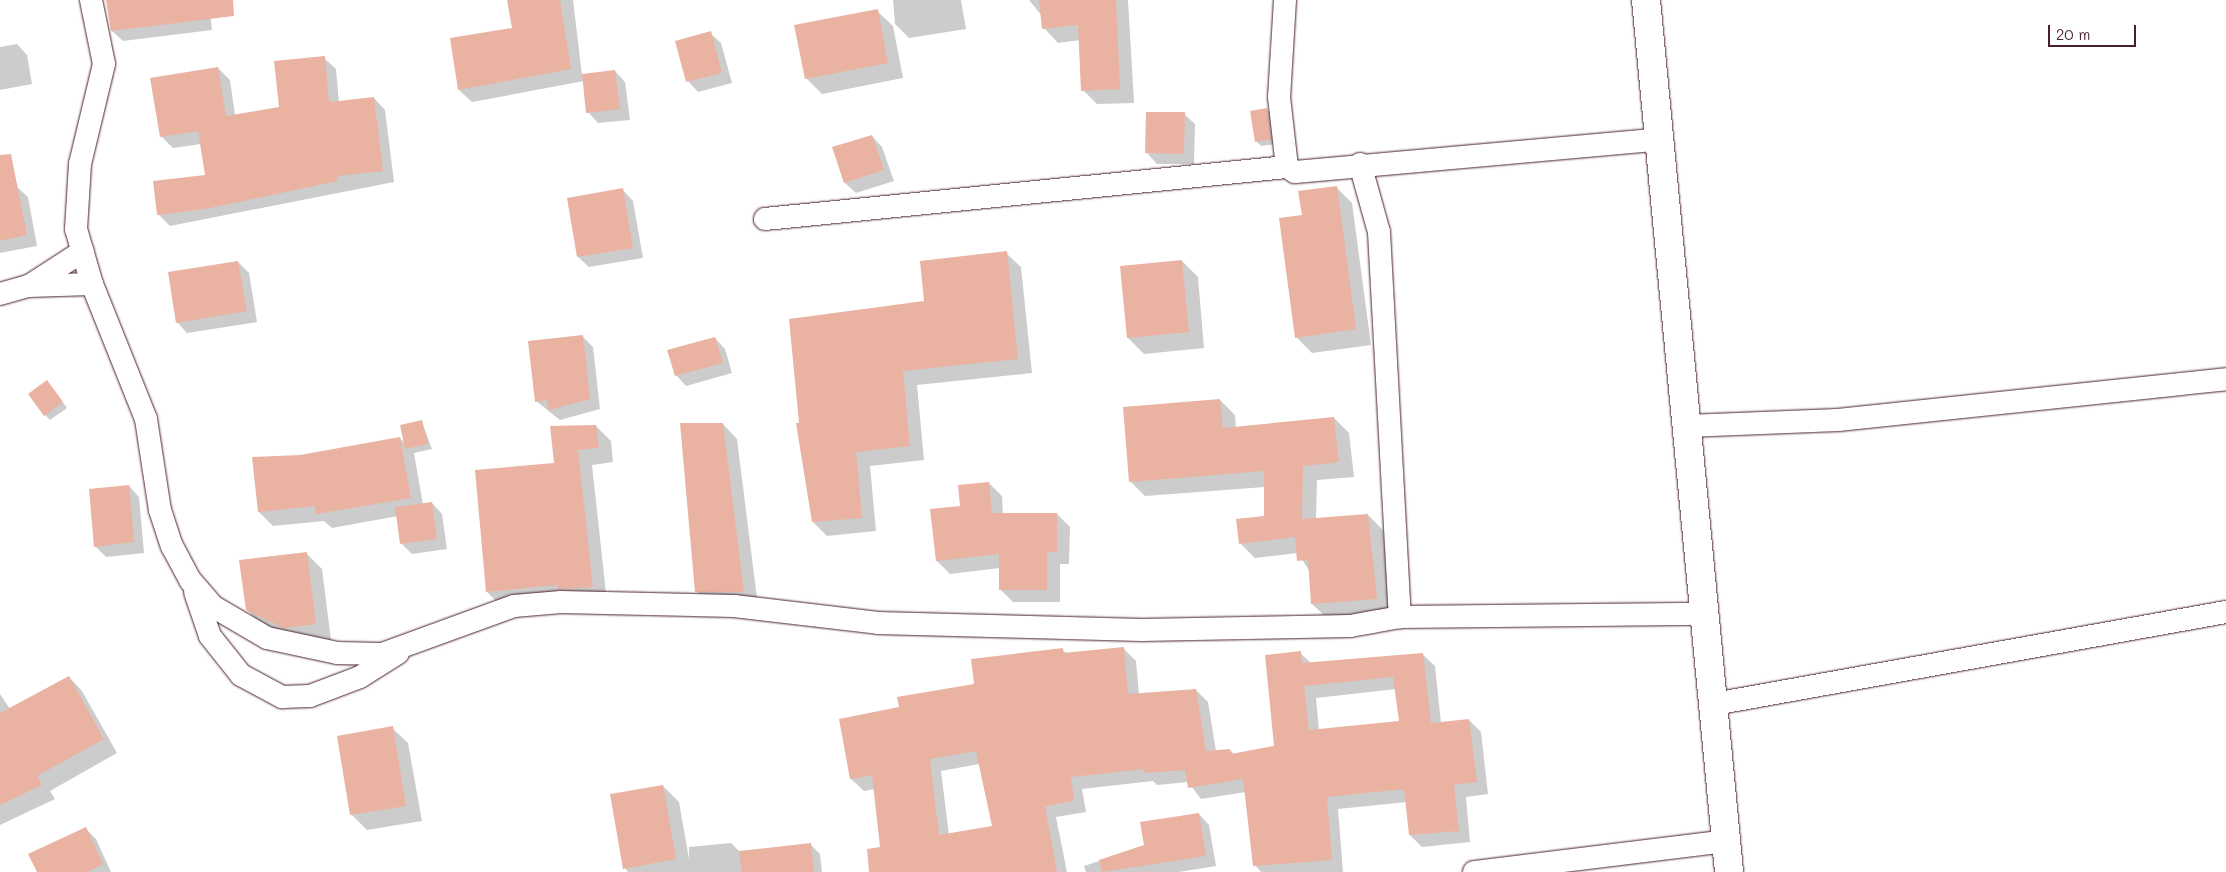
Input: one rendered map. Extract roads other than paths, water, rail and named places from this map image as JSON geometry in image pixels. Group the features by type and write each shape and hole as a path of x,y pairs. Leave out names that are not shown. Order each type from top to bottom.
{"street":[{"path":"92,0 104,64 80,164 76,229 92,284 146,419 160,510 172,546 191,581 210,636 240,675 282,697 310,696 360,677 410,646"},
{"path":"1285,0 1278,67 1287,167"},
{"path":"1646,0 1662,139 1729,872"},
{"path":"765,219 1287,167 1303,173 1360,164 1662,139"},
{"path":"1360,164 1378,232 1400,617"},
{"path":"28,286 83,251"},
{"path":"0,294 28,286 92,284"},
{"path":"1688,426 1838,420 2226,379"},
{"path":"191,581 214,607 239,625 290,645 382,654 410,646 514,606 561,602 734,606 878,623 1142,630 1350,626 1400,617 1706,614"},
{"path":"1714,704 2226,612"},
{"path":"1474,872 1727,841"}]}
